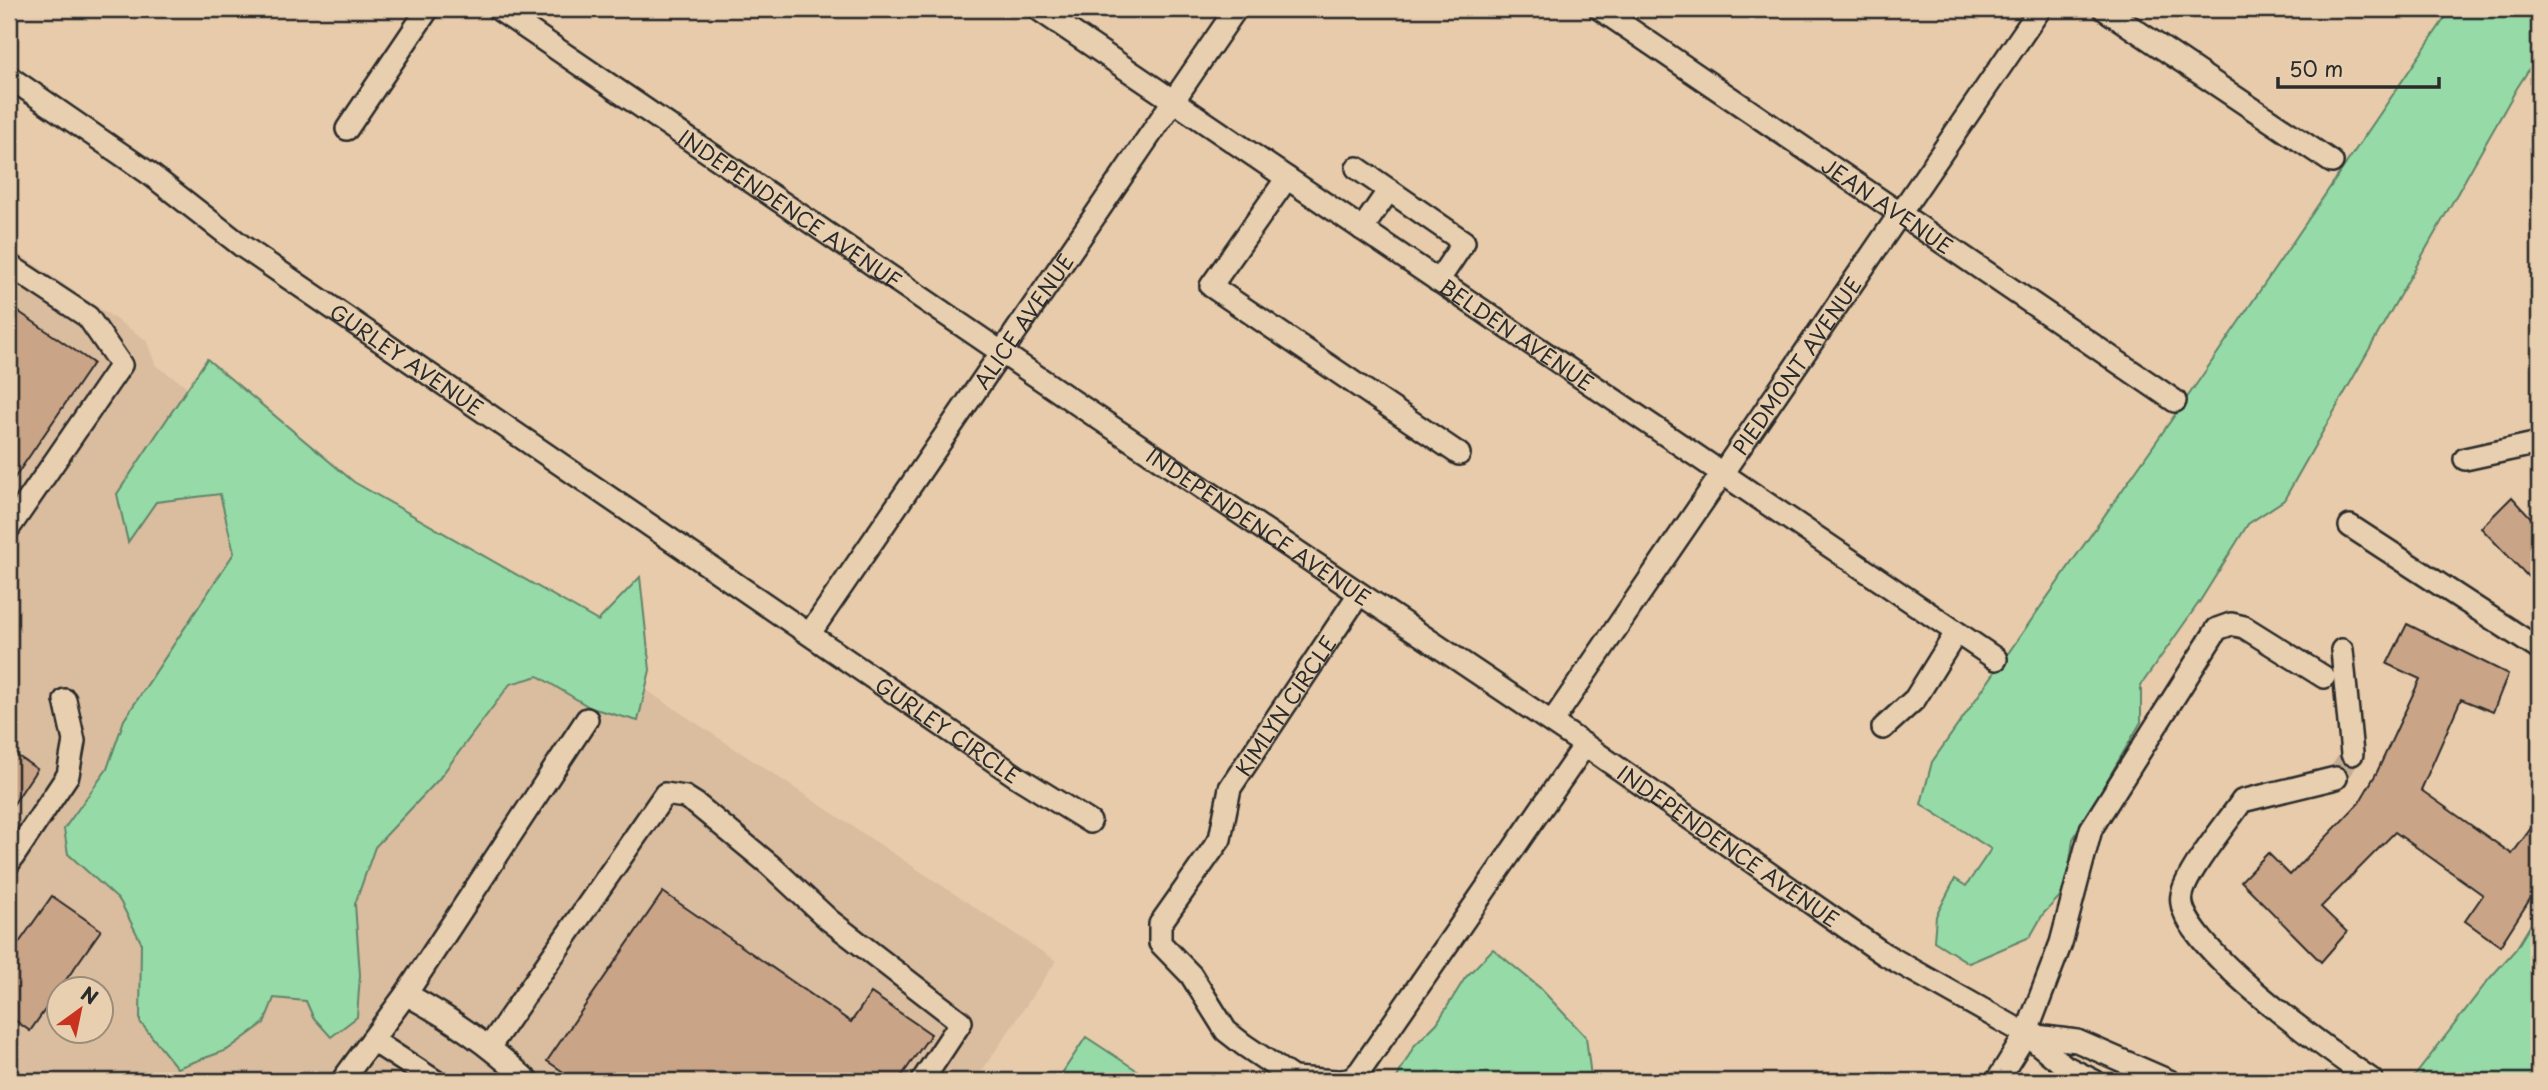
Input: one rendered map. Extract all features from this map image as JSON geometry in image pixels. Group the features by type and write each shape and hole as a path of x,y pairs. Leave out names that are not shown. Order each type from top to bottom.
{"street":[{"path":"347,128 428,9"},
{"name":"INDEPENDENCE AVENUE","path":"498,9 1359,594 1552,722 1884,954 2026,1034 2066,1067 2094,1081"},
{"name":"BELDEN AVENUE","path":"1038,9 1174,99 1721,475 1996,659"},
{"name":"ALICE AVENUE","path":"810,634 1001,350 1236,9"},
{"name":"JEAN AVENUE","path":"1600,9 2175,401"},
{"name":"PIEDMONT AVENUE","path":"1552,722 2040,9"},
{"path":"2104,9 2332,162"},
{"name":"GURLEY AVENUE","path":"9,77 150,174 242,246 810,634"},
{"path":"1357,168 1464,242 1438,281"},
{"path":"1287,178 1211,286 1459,454"},
{"path":"1362,229 1389,190"},
{"path":"9,265 88,317 121,365 9,528"},
{"path":"2465,460 2539,443"},
{"path":"2350,526 2539,649"},
{"name":"KIMLYN CIRCLE","path":"1337,1081 1293,1078 1226,1031 1191,975 1160,943 1160,924 1220,839 1230,788 1359,594"},
{"path":"1997,1081 2026,1034 2061,943 2091,829 2217,629 2231,624 2244,626 2324,677"},
{"path":"1883,728 1915,699 1956,633"},
{"name":"GURLEY CIRCLE","path":"810,634 1016,776 1090,822"},
{"path":"2342,650 2352,754"},
{"path":"9,863 68,775 74,741 65,700"},
{"path":"342,1081 406,994 587,719"},
{"path":"1342,1081 1352,1079 1360,1071 1585,745"},
{"path":"2336,778 2242,801 2193,873 2182,892 2180,907 2201,939 2262,998 2372,1080"},
{"path":"490,1046 665,794 685,797 696,804 771,865 829,920 961,1022 922,1081"},
{"path":"406,994 447,1015 490,1046 528,1081"},
{"name":"INDEPENDENCE AVENUE","path":"2026,1034 2077,1041 2169,1081"},
{"path":"372,1040 435,1081"}],"shaded area":[{"path":"9,247 146,340 156,366 1056,961 975,1081 9,1081"}],"green space":[{"path":"2451,9 2539,9 2539,54 2517,88 2284,500 2248,524 2200,601 2141,685 2141,722 2073,839 2066,890 2043,914 2030,937 1969,963 1934,941 1936,916 1955,879 1966,886 1991,849 1921,804 1932,762 2200,379"},
{"path":"207,359 354,482 598,621 640,577 650,670 638,721 591,708 538,676 510,684 438,780 375,847 355,904 360,975 357,1017 331,1037 313,1017 306,1001 274,998 264,1023 227,1050 177,1068 140,1022 141,942 120,901 68,854 64,829 107,769 124,720 234,553 220,494 156,502 128,542 117,494"},
{"path":"2539,911 2539,1081 2411,1081 2490,978 2516,949"},
{"path":"1493,949 1540,988 1586,1037 1591,1077 1585,1081 1395,1081 1414,1046 1437,1023 1465,978"},
{"path":"1086,1037 1153,1081 1057,1081"}],"building":[{"path":"9,305 93,363 9,486"},
{"path":"2512,497 2534,521 2539,515 2539,588 2481,528"},
{"path":"2407,624 2508,674 2493,712 2461,699 2421,790 2512,854 2532,827 2539,832 2539,885 2500,946 2465,921 2483,895 2395,832 2321,907 2347,932 2321,962 2241,881 2268,853 2290,875 2359,803 2377,772 2420,679 2387,664"},
{"path":"9,750 37,769 9,811"},
{"path":"663,892 851,1022 871,993 931,1034 898,1081 577,1081 547,1061"},
{"path":"52,896 101,930 70,974 46,974 46,1008 30,1031 9,1016 9,957"}],"tunnel":[{"path":"2336,778 2352,754"}]}
